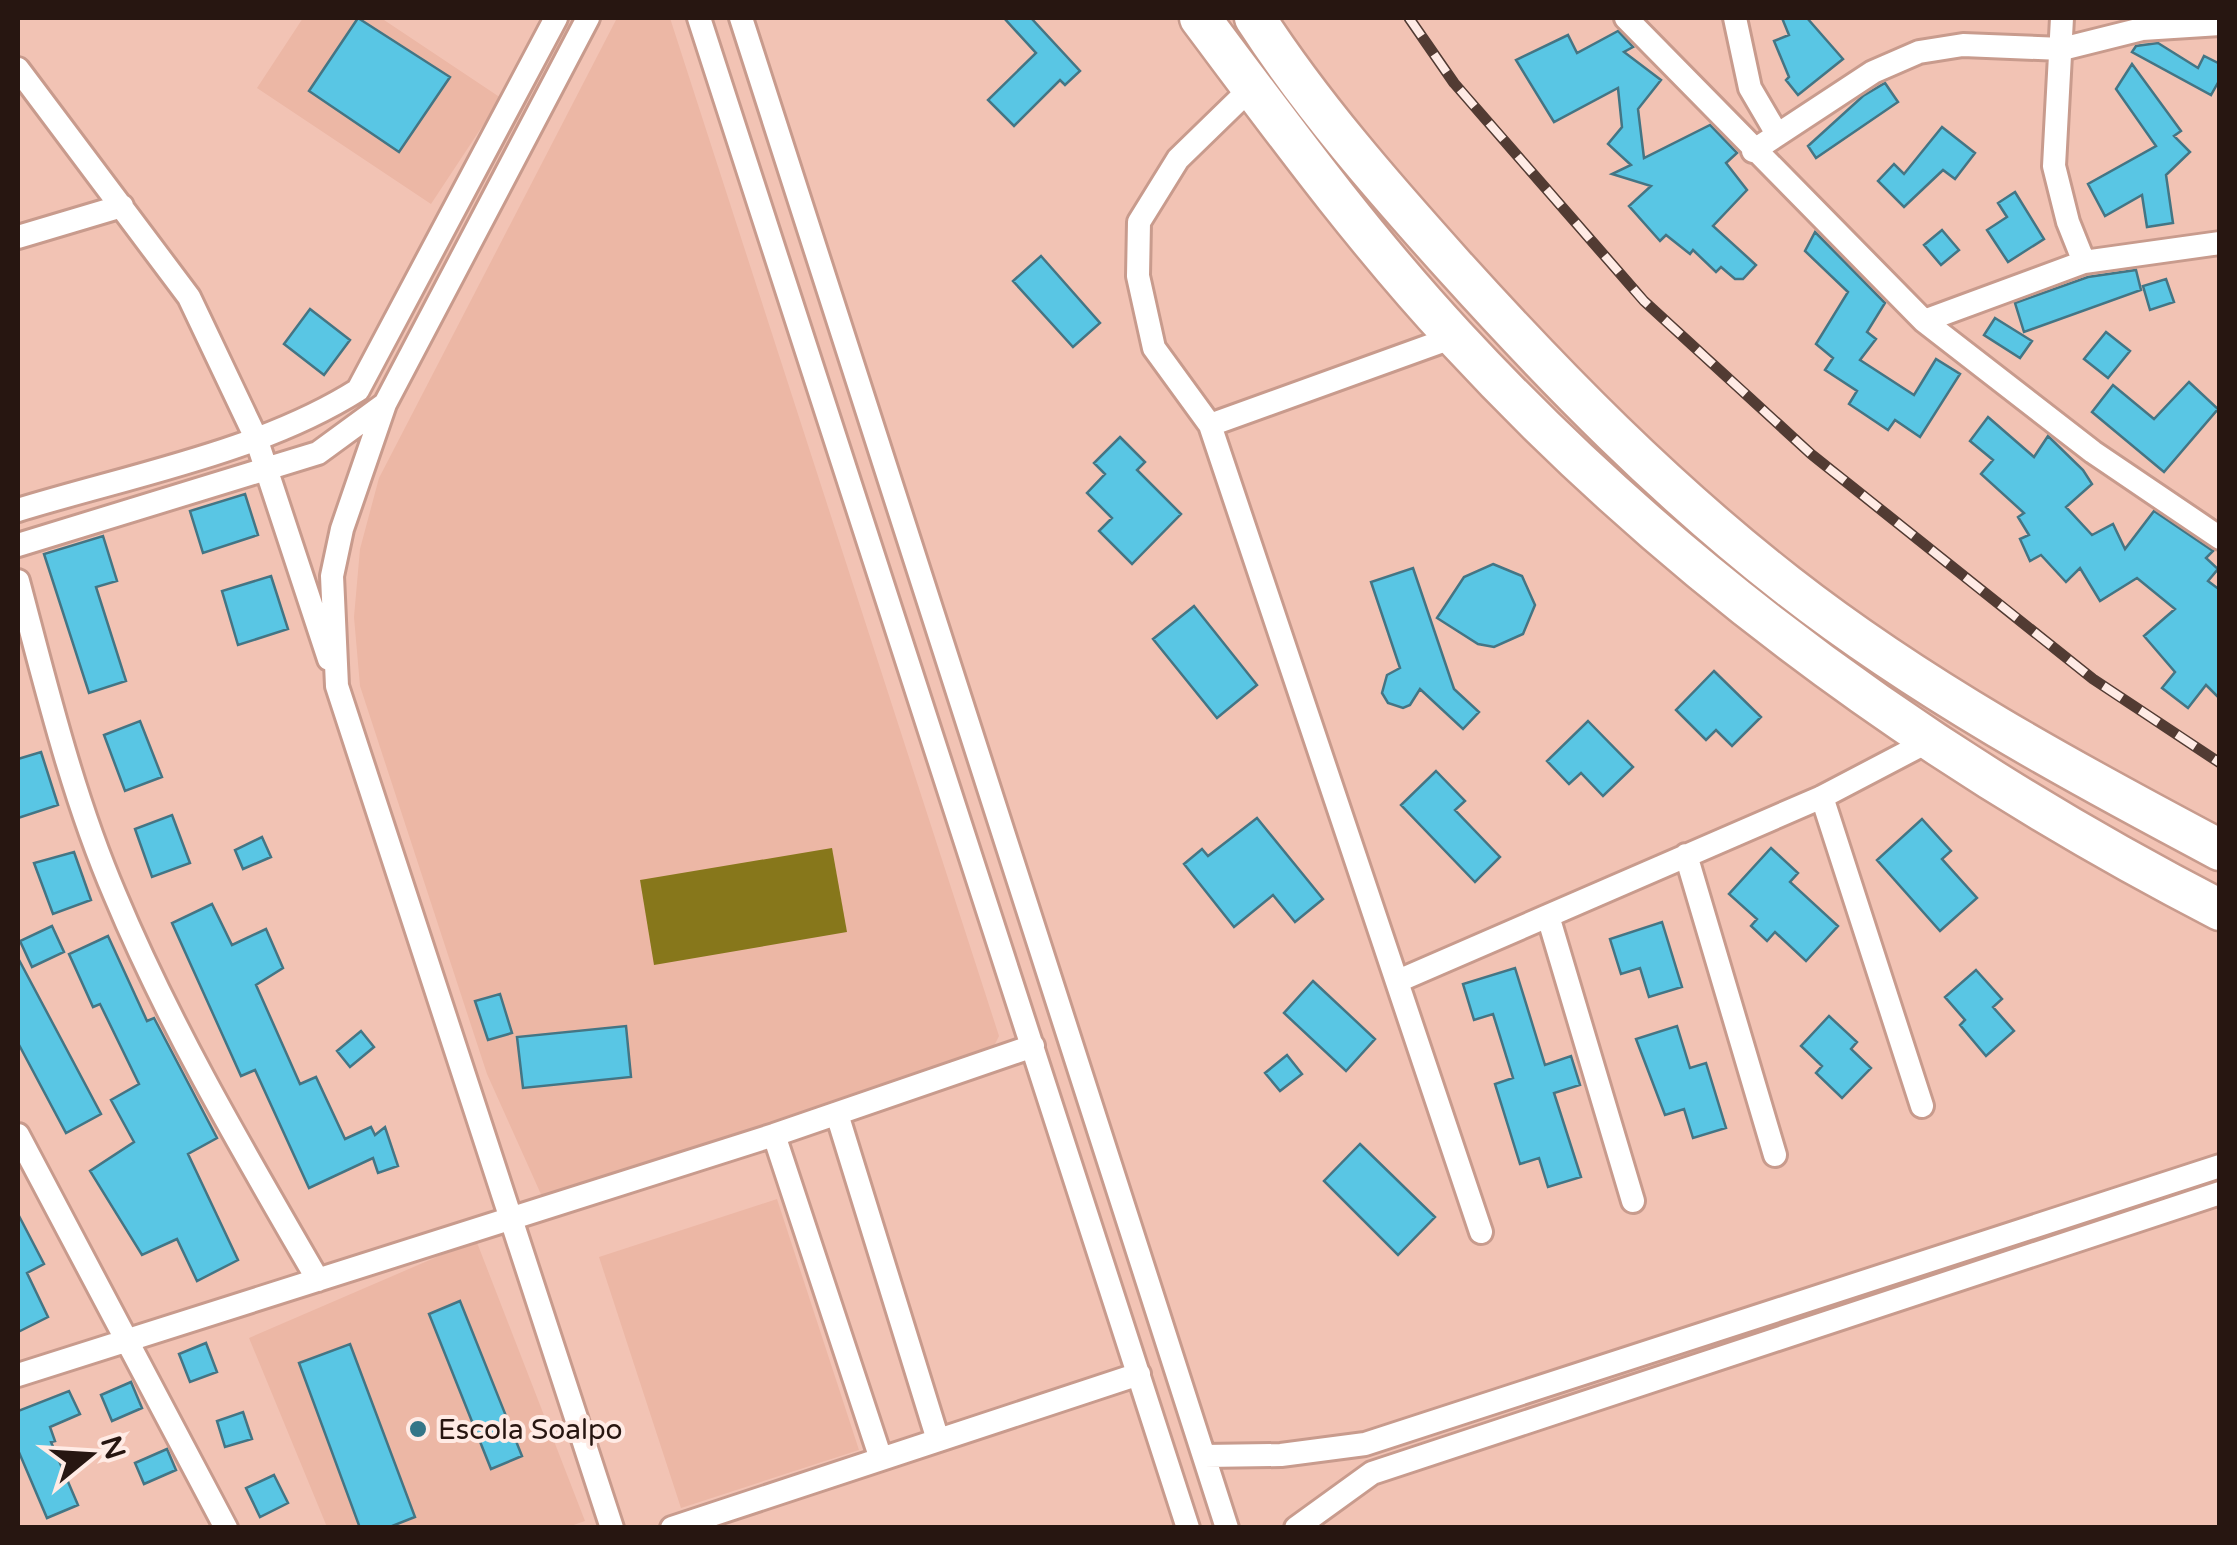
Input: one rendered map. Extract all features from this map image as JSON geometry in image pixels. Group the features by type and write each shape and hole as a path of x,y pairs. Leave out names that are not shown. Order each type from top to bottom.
{"highway":[{"path":"1200,18 1454,337 1645,524 1796,647 1927,742 2220,910"},
{"path":"1255,18 1390,194 1553,376 1683,500 1789,587 1941,692 2070,770 2220,850"}],"street":[{"path":"18,510 256,438 315,417 358,390 556,18"},
{"path":"338,686 332,576 342,529 385,404 588,18"},
{"path":"699,18 1188,1528"},
{"path":"741,18 1227,1528"},
{"path":"1626,18 1924,321 2094,452 2219,536"},
{"path":"1735,18 1750,88 1777,134"},
{"path":"2062,18 2053,123 2054,166 2068,222 2084,262"},
{"path":"1753,151 1873,72 1919,52 1962,45 2062,48 2142,28 2220,24"},
{"path":"18,68 188,297 256,438 612,1528"},
{"path":"1252,87 1178,159 1139,222 1138,276 1154,348 1210,425 1481,1232"},
{"path":"18,237 122,206"},
{"path":"1924,321 2084,262 2220,243"},
{"path":"1210,425 1454,337"},
{"path":"18,544 318,453 385,404"},
{"path":"151,470 162,500"},
{"path":"72,493 83,524"},
{"path":"18,582 57,726 114,892 180,1037 318,1280"},
{"path":"1398,982 1822,797 1927,742"},
{"path":"1822,797 1922,1106"},
{"path":"1686,855 1775,1156"},
{"path":"1548,916 1634,1200"},
{"path":"18,1376 774,1135 1033,1046"},
{"path":"837,1114 938,1440"},
{"path":"774,1135 881,1459"},
{"path":"18,1136 226,1528"},
{"path":"1204,1456 1280,1455 1365,1444 2220,1166"},
{"path":"1296,1528 1372,1473 2220,1194"},
{"path":"672,1528 1140,1374"},
{"path":"1542,1386 1551,1414"}],"shaded area":[{"path":"303,18 381,18 501,98 431,204 257,88"},
{"path":"617,18 670,18 999,1036 991,1052 544,1201 487,1074 360,686 354,617 360,549 379,478"},
{"path":"832,848 847,932 654,965 640,880"},
{"path":"777,1199 859,1450 681,1508 599,1257"},
{"name":"Escola Soalpo","path":"476,1240 585,1521 565,1528 327,1527 249,1338"}],"building":[{"path":"358,18 450,77 399,152 309,91"},
{"path":"1004,18 1031,18 1080,71 1065,85 1060,80 1014,126 988,100 1036,53"},
{"path":"1782,18 1807,18 1843,59 1798,95 1786,80 1789,77 1774,41 1789,35"},
{"path":"1618,31 1633,47 1624,52 1661,80 1638,109 1644,158 1710,125 1737,153 1726,163 1747,190 1713,226 1756,265 1743,279 1735,279 1721,267 1716,272 1693,250 1690,254 1666,235 1660,241 1629,206 1651,186 1612,174 1631,165 1608,144 1622,127 1618,88 1554,122 1516,60 1568,35 1577,53"},
{"path":"2158,43 2198,68 2204,56 2220,64 2220,79 2211,95 2132,52 2136,46"},
{"path":"2132,64 2181,131 2174,136 2190,152 2166,175 2173,223 2147,227 2142,195 2105,216 2088,184 2156,146 2116,89"},
{"path":"1885,83 1898,102 1816,158 1808,146 1863,96"},
{"path":"1942,127 1975,153 1955,179 1943,170 1904,207 1878,181 1894,164 1904,174"},
{"path":"2015,192 2044,239 2008,262 1987,230 2007,217 1998,203"},
{"path":"1942,230 1959,250 1941,265 1924,245"},
{"path":"1815,232 1885,303 1867,332 1876,339 1860,360 1914,395 1936,359 1960,374 1920,437 1895,420 1888,430 1849,404 1857,391 1825,370 1833,358 1816,344 1848,292 1805,251"},
{"path":"1041,256 1100,323 1073,347 1013,281"},
{"path":"2136,270 2141,290 2024,332 2015,303 2088,277"},
{"path":"2166,279 2174,302 2150,310 2143,286"},
{"path":"310,309 350,340 324,375 284,344"},
{"path":"1995,318 2032,341 2020,358 1984,335"},
{"path":"2106,332 2130,351 2108,378 2084,359"},
{"path":"2189,382 2218,409 2164,472 2092,412 2113,385 2154,419"},
{"path":"1988,417 2034,457 2048,436 2083,470 2092,484 2066,507 2092,535 2113,524 2125,549 2154,511 2213,551 2206,558 2218,569 2208,581 2220,590 2220,699 2206,685 2188,708 2162,688 2175,672 2144,636 2175,609 2137,578 2100,601 2080,568 2066,582 2041,555 2030,561 2020,539 2029,535 2018,517 2024,513 1981,474 1993,460 1970,441"},
{"path":"1120,437 1145,462 1137,470 1181,514 1132,564 1099,531 1112,518 1087,493 1105,474 1094,463"},
{"path":"245,494 258,535 203,553 190,511"},
{"path":"103,536 117,581 96,587 126,681 89,693 44,554"},
{"path":"1493,564 1522,576 1535,605 1523,634 1494,647 1478,644 1437,618 1464,577"},
{"path":"1413,568 1454,689 1479,712 1463,729 1420,689 1410,705 1403,708 1388,703 1382,693 1387,675 1400,668 1371,582"},
{"path":"271,576 288,629 238,645 222,591"},
{"path":"1194,606 1257,685 1217,718 1153,639"},
{"path":"1714,671 1761,717 1732,746 1716,730 1706,740 1676,710"},
{"path":"140,721 162,777 125,791 104,735"},
{"path":"1588,721 1633,767 1603,796 1581,773 1569,784 1547,761"},
{"path":"41,752 58,805 18,818 18,759"},
{"path":"1436,771 1465,801 1455,810 1500,857 1475,882 1401,805"},
{"path":"172,815 190,863 152,877 135,829"},
{"path":"1257,818 1323,899 1295,922 1273,895 1234,927 1184,864 1202,849 1208,856"},
{"path":"1922,819 1951,851 1942,859 1977,898 1940,931 1877,860"},
{"path":"262,837 271,857 243,869 235,850"},
{"path":"1771,848 1798,873 1790,882 1838,926 1806,961 1775,932 1767,941 1751,926 1757,919 1729,894"},
{"path":"74,852 91,900 53,914 34,863"},
{"path":"212,904 232,945 266,929 283,968 256,985 300,1084 316,1077 345,1139 371,1127 375,1135 385,1127 398,1166 378,1173 373,1158 309,1188 255,1070 241,1076 172,923"},
{"path":"1662,922 1682,987 1649,997 1640,968 1621,974 1610,939"},
{"path":"52,926 64,952 32,967 20,941"},
{"path":"108,936 147,1021 154,1018 217,1138 188,1154 238,1260 197,1281 177,1239 142,1255 90,1171 134,1142 111,1100 139,1084 100,1004 93,1007 69,954"},
{"path":"18,958 101,1114 66,1133 18,1043"},
{"path":"1515,968 1545,1065 1571,1056 1580,1085 1554,1093 1581,1177 1548,1187 1539,1158 1520,1164 1495,1084 1513,1078 1493,1014 1474,1020 1463,984"},
{"path":"1976,970 2002,999 1993,1007 2014,1031 1986,1056 1960,1025 1965,1020 1945,997"},
{"path":"1313,981 1375,1039 1346,1071 1284,1013"},
{"path":"500,994 512,1033 488,1040 475,1001"},
{"path":"1829,1016 1857,1042 1851,1049 1871,1068 1842,1098 1816,1073 1822,1066 1801,1046"},
{"path":"626,1026 631,1077 523,1088 517,1037"},
{"path":"1677,1026 1690,1068 1706,1063 1726,1128 1693,1138 1684,1109 1665,1115 1636,1039"},
{"path":"361,1031 374,1047 350,1067 337,1051"},
{"path":"1287,1055 1302,1074 1280,1091 1265,1073"},
{"path":"1360,1144 1435,1217 1398,1255 1324,1181"},
{"path":"18,1214 44,1264 27,1273 48,1317 18,1332"},
{"path":"460,1301 522,1456 491,1469 429,1314"},
{"path":"206,1343 217,1372 190,1382 179,1354"},
{"path":"350,1344 415,1517 387,1528 360,1528 299,1363"},
{"path":"131,1382 142,1408 112,1421 101,1395"},
{"path":"69,1391 80,1414 50,1427 55,1441 51,1442 78,1505 47,1518 18,1450 18,1411"},
{"path":"243,1412 252,1439 225,1447 217,1421"},
{"path":"167,1449 176,1470 144,1484 135,1463"},
{"path":"274,1475 288,1503 260,1517 246,1488"}],"railway":[{"path":"1409,18 1454,83 1644,301 1811,454 2093,679 2220,763"}],"place":[{"name":"Escola Soalpo","path":"418,1429"}]}
